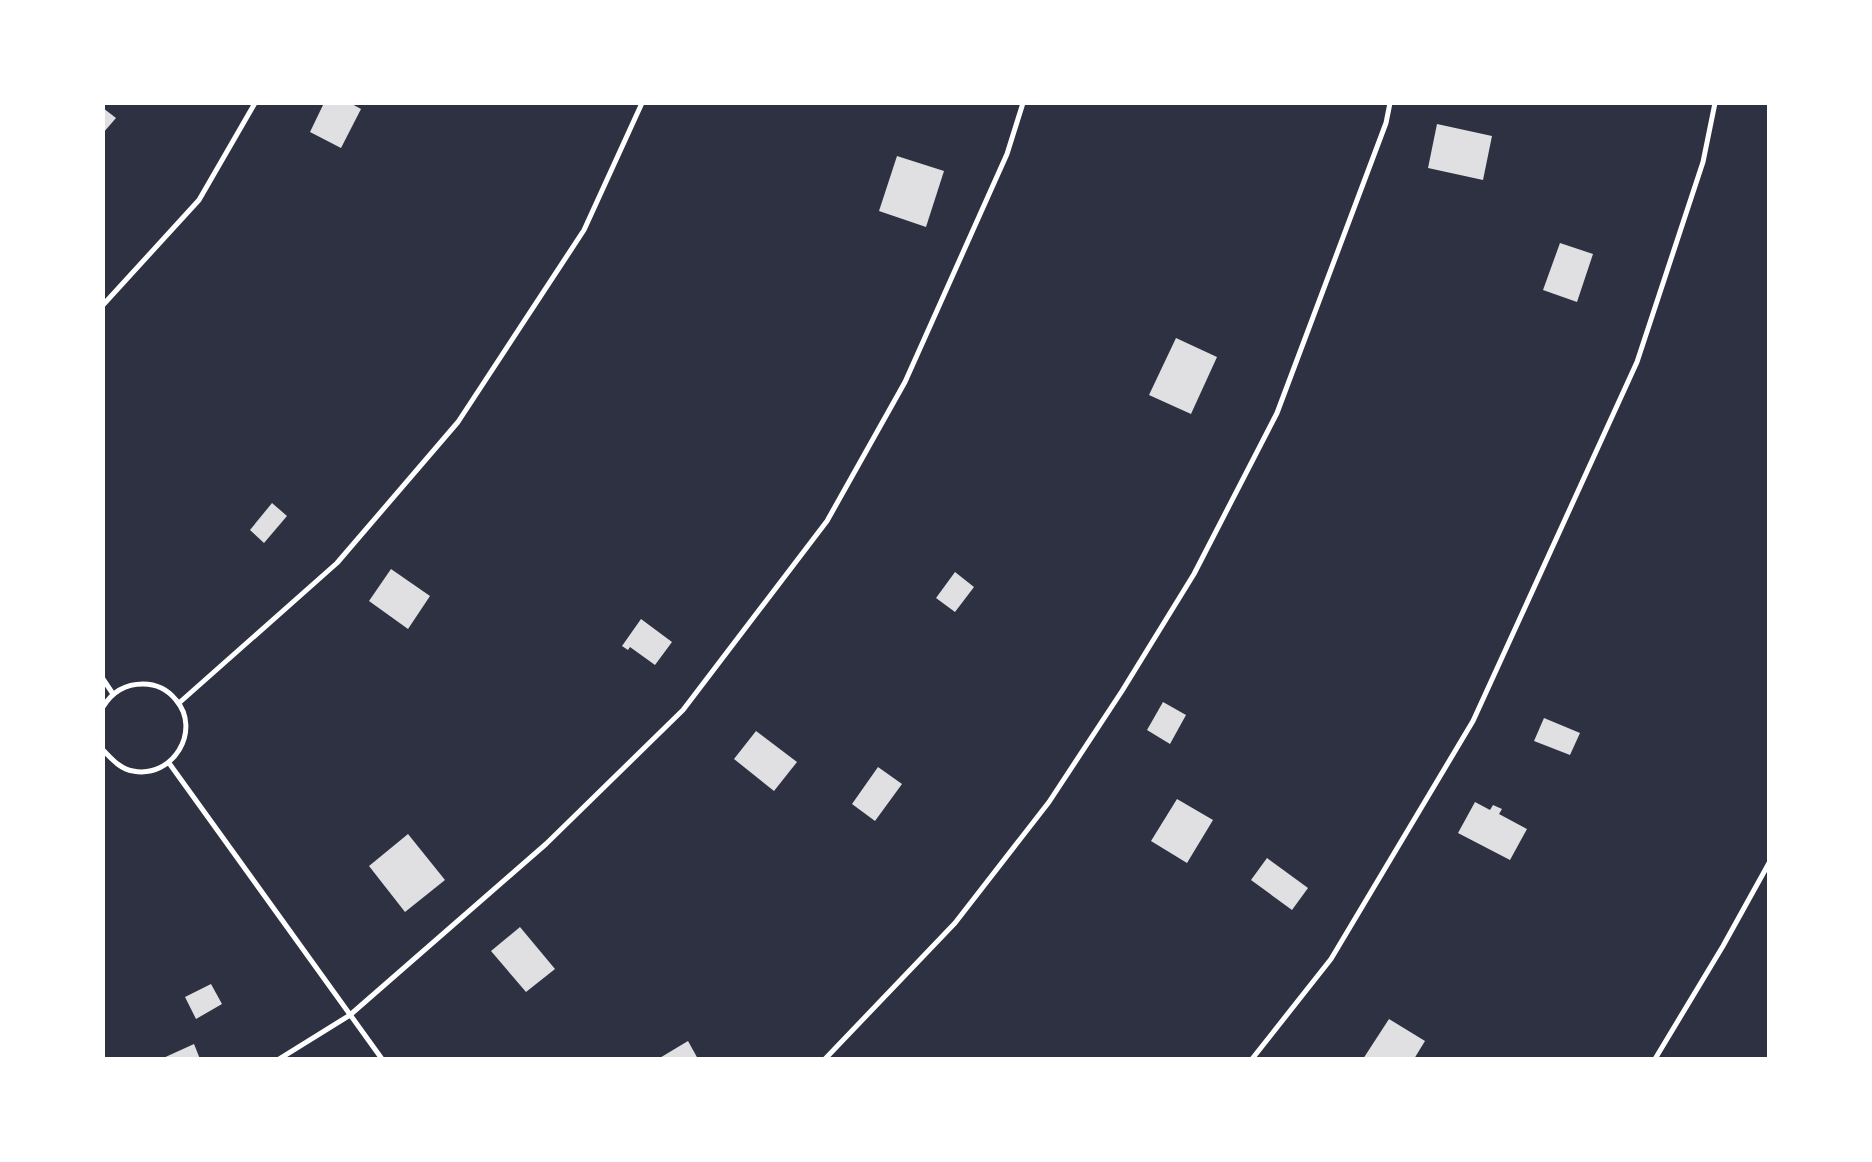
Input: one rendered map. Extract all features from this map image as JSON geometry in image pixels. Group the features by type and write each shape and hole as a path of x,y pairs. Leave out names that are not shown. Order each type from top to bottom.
{"lane":[{"path":"103,305 199,200 255,103"},
{"path":"179,704 337,564 458,422 584,230 642,103"},
{"path":"279,1059 350,1015 546,844 682,710 827,521 905,382 1007,154 1023,103"},
{"path":"825,1059 955,923 1049,802 1194,574 1277,413 1386,122 1390,103"},
{"path":"1252,1059 1331,959 1473,721 1637,362 1703,162 1715,103"},
{"path":"103,679 113,694"},
{"path":"103,707 113,694 135,684 148,684 160,687 179,704 186,719 186,735 180,751 169,763 152,771 134,771 116,764 103,750"},
{"path":"169,763 382,1059"},
{"path":"1655,1059 1769,863"}],"building":[{"path":"324,103 350,103 361,109 341,148 310,132"},
{"path":"103,108 116,118 103,133"},
{"path":"1437,124 1492,136 1483,180 1428,168"},
{"path":"897,156 944,171 926,227 879,211"},
{"path":"1560,243 1593,254 1577,302 1543,290"},
{"path":"1176,338 1217,357 1191,414 1149,395"},
{"path":"272,503 287,516 264,543 250,530"},
{"path":"391,569 430,596 408,629 369,601"},
{"path":"955,572 974,587 955,612 936,598"},
{"path":"641,619 672,642 655,665 630,647 628,650 622,646"},
{"path":"1163,702 1186,715 1170,744 1147,730"},
{"path":"1544,718 1580,733 1570,755 1534,741"},
{"path":"756,731 797,762 774,791 734,759"},
{"path":"878,767 902,784 875,821 852,804"},
{"path":"1177,799 1213,820 1187,863 1151,841"},
{"path":"1475,802 1490,810 1493,805 1502,809 1499,814 1527,829 1510,860 1458,833"},
{"path":"408,834 445,880 405,912 369,866"},
{"path":"1267,858 1308,888 1292,910 1251,880"},
{"path":"520,927 555,969 526,992 491,951"},
{"path":"211,984 222,1004 196,1019 185,997"},
{"path":"1389,1019 1425,1041 1414,1059 1363,1059"},
{"path":"688,1041 698,1059 658,1059"},
{"path":"194,1044 200,1059 161,1059"}]}
